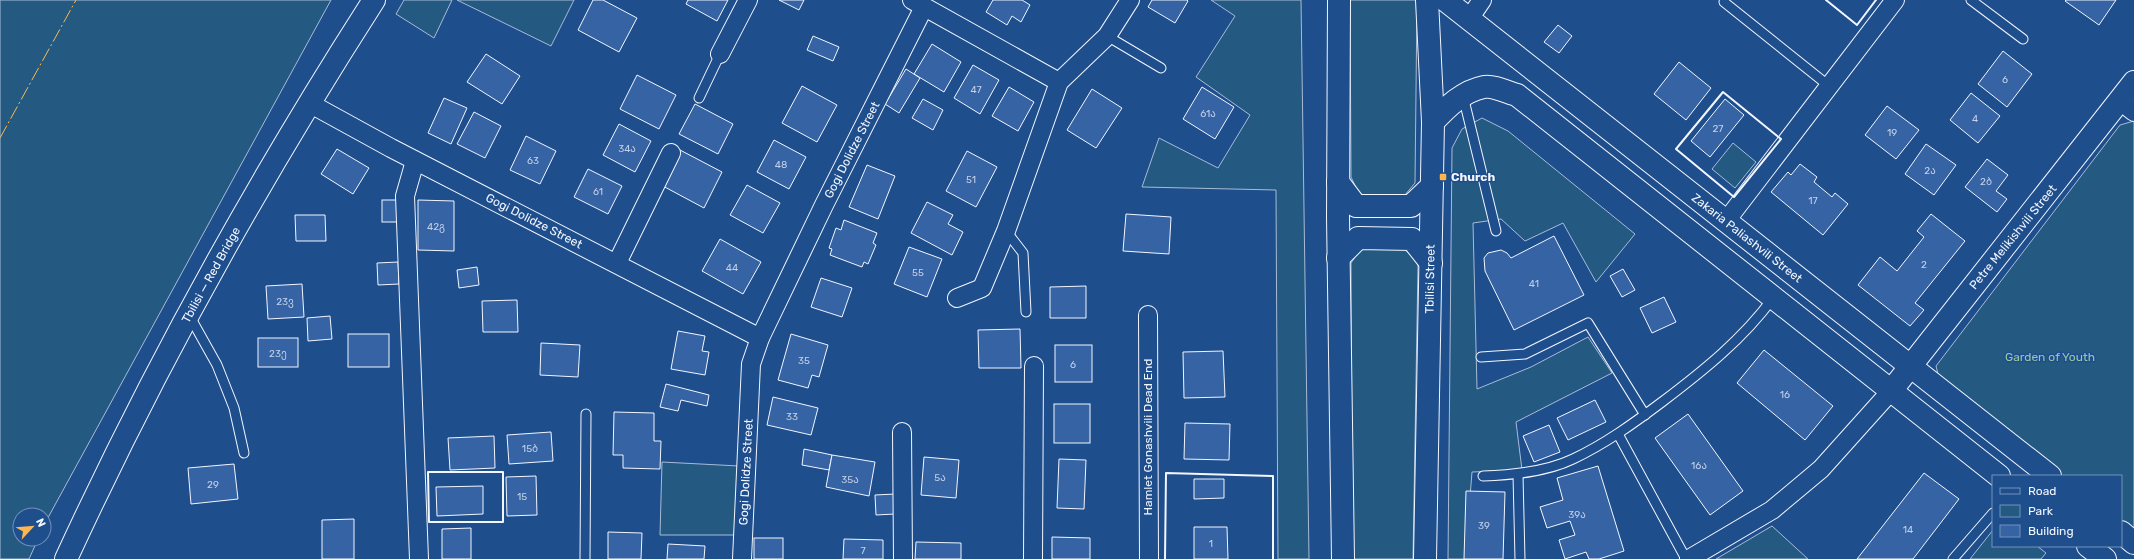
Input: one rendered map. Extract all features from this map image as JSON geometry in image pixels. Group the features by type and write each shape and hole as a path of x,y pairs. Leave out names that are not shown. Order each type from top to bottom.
{"main road":[{"name":"Tbilisi — Red Bridge","path":"66,559 188,314 309,103 374,0"},
{"path":"1339,0 1338,258 1343,559"},
{"name":"Tbilisi Street","path":"1425,559 1433,122 1427,0"},
{"name":"Zakaria Paliashvili Street","path":"1445,0 2049,475"},
{"name":"Petre Melikishvili Street","path":"1891,391 1910,366 2127,107 2134,82"},
{"path":"1433,122 1447,106 1463,95 1485,86 1518,95 1998,475"},
{"path":"1338,182 1356,206 1411,206 1432,186"},
{"path":"1338,258 1358,238 1412,239 1431,263"},
{"path":"2122,533 2134,542"},
{"path":"2089,547 2105,559"}],"street":[{"path":"720,54 748,0"},
{"path":"957,298 982,288 1006,231 1059,82 1107,36 1130,0"},
{"path":"1469,19 1482,0"},
{"path":"1726,221 1895,0"},
{"name":"Gogi Dolidze Street","path":"742,559 751,364 760,338 918,3 1059,82"},
{"name":"Gogi Dolidze Street","path":"309,103 415,161 617,263 760,338"},
{"path":"617,263 671,154"},
{"path":"415,161 405,196 419,559"},
{"name":"Hamlet Gonashvili Dead End","path":"1148,315 1149,559"},
{"path":"1033,559 1034,366"},
{"path":"1688,559 1772,510 1794,492 1821,469 1891,391"},
{"path":"902,432 903,559"}],"lane":[{"path":"1971,0 2023,39"},
{"path":"1724,2 1829,86"},
{"path":"1107,36 1161,68"},
{"path":"699,98 720,54"},
{"path":"1463,95 1496,230"},
{"path":"1006,231 1023,253 1026,312"},
{"path":"1483,476 1518,475 1572,460 1618,434 1704,370 1758,317 1773,298"},
{"path":"188,314 217,365 234,408 244,453"},
{"path":"1481,358 1525,354 1588,323 1645,415"},
{"path":"584,559 586,414"},
{"path":"1618,434 1688,559"},
{"path":"1518,475 1520,559"},
{"path":"1953,559 1992,514"}],"green space":[{"path":"0,0 331,0 52,510 52,507 12,507 12,547 34,547 29,559 0,559"},
{"path":"404,0 452,0 434,38 396,14"},
{"path":"457,0 574,0 551,46"},
{"path":"1211,0 1301,0 1309,559 1278,559 1276,190 1142,187 1159,138 1218,168 1250,115 1196,77 1235,16"},
{"path":"1350,0 1417,0 1415,183 1404,196 1360,196 1351,177"},
{"path":"1482,118 1508,131 1635,234 1596,282 1563,223 1525,241 1501,219 1473,223 1477,389 1531,367 1588,337 1612,373 1516,422 1522,470 1472,472 1465,559 1448,559 1452,148 1462,129"},
{"name":"Garden of Youth","path":"2134,121 2134,532 2122,523 2122,475 2062,475 1939,378 1936,366 2120,125"},
{"path":"1733,143 1756,162 1735,188 1712,169"},
{"path":"1379,243 1397,245 1405,250 1418,264 1413,559 1352,559 1351,263 1360,250"},
{"path":"662,462 739,466 735,535 660,535"},
{"path":"1772,526 1808,559 1716,559"},
{"path":"1992,531 1992,547 2038,547 2046,553 2041,559 1970,559"}],"building":[{"path":"593,0 603,0 637,18 619,52 578,30"},
{"path":"688,0 728,0 717,21 686,4"},
{"path":"779,0 804,0 799,10"},
{"path":"993,0 1022,0 1030,5 1021,22 1012,16 1007,25 986,12"},
{"path":"1152,0 1188,1 1175,23 1148,7"},
{"path":"2116,0 2099,25 2065,1"},
{"path":"1558,25 1572,36 1559,53 1544,42"},
{"path":"813,36 839,47 833,61 807,50"},
{"path":"932,44 961,62 944,92 914,74"},
{"path":"2003,51 2032,74 2007,107 1978,84"},
{"path":"486,54 520,76 502,104 467,82"},
{"path":"1679,62 1711,88 1686,120 1654,94"},
{"path":"973,65 999,80 980,114 954,98"},
{"path":"906,69 920,78 899,113 885,104"},
{"path":"637,75 676,95 659,129 620,109"},
{"path":"802,86 837,105 817,142 782,123"},
{"path":"1009,87 1034,102 1018,131 992,116"},
{"path":"1202,87 1234,107 1215,139 1183,119"},
{"path":"1092,89 1122,108 1096,148 1067,130"},
{"path":"1971,93 2000,116 1978,143 1950,120"},
{"path":"444,98 467,108 451,144 428,133"},
{"path":"923,99 943,110 933,130 912,118"},
{"path":"1725,99 1744,115 1710,157 1691,141"},
{"path":"695,104 733,124 718,154 679,134"},
{"path":"1887,106 1919,130 1896,159 1865,135"},
{"path":"474,112 501,126 485,158 457,144"},
{"path":"619,124 651,141 635,172 603,155"},
{"path":"526,136 556,151 540,184 510,170"},
{"path":"774,140 806,157 789,189 757,172"},
{"path":"1926,144 1956,165 1934,195 1905,174"},
{"path":"337,149 369,168 353,194 321,174"},
{"path":"680,150 722,172 704,208 661,185"},
{"path":"967,151 997,167 976,207 946,191"},
{"path":"1987,159 2008,175 1996,191 2007,199 1997,212 1965,187"},
{"path":"1800,164 1817,177 1814,182 1832,197 1835,193 1848,204 1823,235 1771,192 1788,172 1791,175"},
{"path":"867,165 895,176 878,219 849,207"},
{"path":"588,169 622,186 608,214 574,197"},
{"path":"747,185 780,203 763,233 730,215"},
{"path":"382,200 399,200 399,222 382,222"},
{"path":"418,200 454,201 454,251 418,250"},
{"path":"927,202 953,215 948,224 963,232 952,255 911,233"},
{"path":"1126,214 1171,217 1169,254 1123,251"},
{"path":"1931,214 1965,241 1915,303 1924,310 1910,326 1858,285 1880,257 1897,271 1924,237 1917,231"},
{"path":"295,215 325,215 326,241 296,241"},
{"path":"844,220 877,233 873,243 876,245 868,264 864,262 862,267 830,255 832,249 829,248 836,228 841,230"},
{"path":"1554,236 1584,295 1514,330 1485,271 1484,258 1488,253 1501,250 1507,253 1511,258"},
{"path":"720,239 761,262 743,294 702,271"},
{"path":"909,247 942,259 927,297 894,284"},
{"path":"398,262 399,284 378,285 377,263"},
{"path":"477,267 479,285 459,288 457,270"},
{"path":"1623,269 1635,290 1622,297 1610,276"},
{"path":"821,278 852,288 842,317 811,307"},
{"path":"302,284 304,317 268,319 266,286"},
{"path":"1086,286 1086,318 1050,318 1050,287"},
{"path":"1664,297 1676,322 1652,333 1640,308"},
{"path":"517,300 518,332 483,332 482,301"},
{"path":"330,316 332,339 308,341 307,318"},
{"path":"1020,329 1021,368 979,368 978,330"},
{"path":"678,331 705,336 702,351 709,352 705,375 671,369"},
{"path":"348,334 389,334 389,367 348,367"},
{"path":"791,334 828,345 819,377 812,375 808,388 778,380"},
{"path":"258,338 298,338 298,367 258,367"},
{"path":"541,343 580,345 578,377 540,375"},
{"path":"1055,345 1092,345 1092,382 1055,382"},
{"path":"1764,350 1833,406 1805,440 1737,383"},
{"path":"1223,351 1225,397 1184,398 1183,352"},
{"path":"666,384 709,395 707,406 681,400 678,411 660,407"},
{"path":"773,397 818,408 811,435 767,425"},
{"path":"1595,400 1606,422 1568,440 1557,418"},
{"path":"1054,404 1090,404 1090,443 1054,443"},
{"path":"614,412 654,413 654,441 661,441 660,469 623,468 623,455 613,455"},
{"path":"1688,414 1743,491 1710,515 1655,438"},
{"path":"1185,423 1230,424 1229,460 1184,459"},
{"path":"1549,425 1560,452 1534,462 1523,436"},
{"path":"551,432 553,461 509,464 507,435"},
{"path":"494,436 495,468 450,470 448,438"},
{"path":"804,449 832,455 829,470 802,465"},
{"path":"832,455 875,462 869,496 826,487"},
{"path":"924,457 959,460 956,498 921,495"},
{"path":"1059,459 1086,460 1084,509 1057,508"},
{"path":"234,464 238,499 191,504 188,468"},
{"path":"1598,466 1624,551 1599,559 1589,559 1586,552 1565,559 1559,540 1575,535 1570,521 1547,528 1540,507 1563,500 1557,478"},
{"path":"1924,473 1959,499 1913,559 1857,559"},
{"path":"536,476 537,515 507,516 506,477"},
{"path":"1194,479 1224,479 1224,498 1194,499"},
{"path":"483,486 483,514 437,516 436,487"},
{"path":"1466,491 1505,492 1503,559 1464,559"},
{"path":"895,494 895,514 876,515 875,495"},
{"path":"354,519 354,559 322,559 322,520"},
{"path":"1194,527 1227,527 1228,559 1194,559"},
{"path":"471,528 471,559 442,559 442,529"},
{"path":"608,532 642,533 641,559 608,559"},
{"path":"1052,537 1090,538 1090,559 1052,559"},
{"path":"754,538 783,538 783,559 754,559"},
{"path":"844,539 883,540 883,559 843,559"},
{"path":"916,542 961,543 961,559 915,559"},
{"path":"668,544 705,546 704,559 667,559"}],"wall":[{"path":"1826,0 1857,25 1876,0"},
{"path":"1723,92 1781,139 1734,197 1676,149 1723,92"},
{"path":"428,472 503,472 503,522 429,522 428,472"},
{"path":"1165,559 1166,473 1273,476 1273,559"}],"power":[{"path":"0,138 76,0"}],"place":[{"name":"Church","path":"1443,177"}]}
